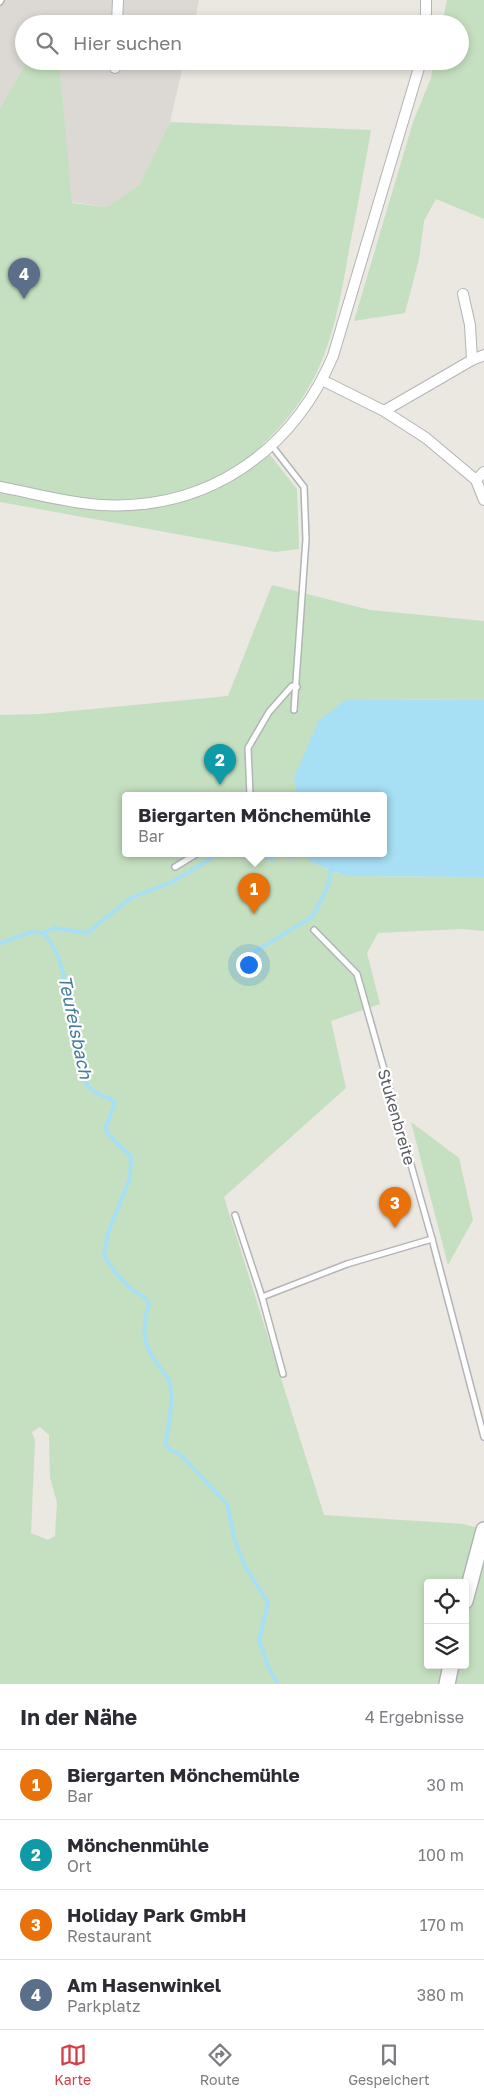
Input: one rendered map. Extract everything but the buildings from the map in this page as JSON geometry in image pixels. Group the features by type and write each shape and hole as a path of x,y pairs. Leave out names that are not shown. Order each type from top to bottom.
{"street":[{"path":"117,15 118,0"},
{"path":"426,0 426,15"},
{"path":"0,487 98,505 150,503 183,496 212,485 243,468 272,446 304,410 322,380 340,333 418,70"},
{"path":"462,294 470,325 472,360"},
{"path":"384,411 472,360 484,355"},
{"path":"322,380 384,411 426,438 476,480 484,500"},
{"path":"476,480 484,472"},
{"path":"469,1586 484,1530"},
{"path":"447,1684 449,1669"}],"lane":[{"path":"272,446 304,487 306,539 294,710"},
{"path":"250,792 248,748 269,712 292,686 297,686"},
{"path":"175,868 192,857"},
{"name":"Stukenbreite","path":"314,930 357,974 432,1239 484,1437"},
{"path":"235,1215 262,1297 283,1374"},
{"path":"262,1297 347,1264 432,1239"}],"shaded area":[{"path":"0,0 199,0 196,15 15,15 15,70 22,70 0,108"},
{"path":"60,70 182,70 170,122 139,185 107,207 71,202"}],"green space":[{"path":"447,0 484,0 484,219 436,199 424,221 419,259 405,313 354,321 413,122 432,70 469,70 469,15 444,15"},
{"path":"22,70 60,70 72,203 107,207 139,185 170,122 371,130 338,306 324,356 314,379 300,401 283,423 262,445 297,489 299,549 275,552 0,502 0,108"},
{"path":"272,585 370,610 484,621 484,700 347,699 294,778 296,792 122,792 122,857 305,857 311,862 346,876 484,877 484,931 461,929 378,933 367,953 380,1004 331,1021 346,1088 224,1197 324,1515 464,1524 484,1530 484,1684 0,1684 0,715 40,714 228,696","holes":["40,1427 49,1435 50,1478 57,1502 55,1536 48,1540 31,1533 35,1441 32,1432"]},
{"path":"411,1122 459,1158 473,1220 448,1265"}],"water":[{"path":"347,699 484,700 484,877 346,876 311,862 305,857 387,857 387,792 296,792 294,778 319,720"}],"waterway":[{"path":"0,943 32,932 43,933 54,928 87,933 131,898 172,882 213,857"},
{"path":"259,857 273,859"},
{"path":"251,954 312,917 327,889 331,871"},
{"name":"Teufelsbach","path":"43,933 57,954 62,968 82,1048 86,1082 93,1091 110,1098 115,1103 105,1129 131,1157 130,1178 108,1233 104,1255 121,1279 149,1303 145,1319 146,1340 151,1355 169,1381 171,1393 165,1443 169,1449 180,1454 227,1504 235,1541 245,1566 268,1603 259,1640 269,1669 278,1684"}],"place":[{"name":"Am Hasenwinkel","path":"24,299"},
{"name":"Mönchenmühle","path":"220,785"},
{"name":"Biergarten Mönchemühle","path":"254,914"},
{"name":"Holiday Park GmbH","path":"395,1228"}]}
